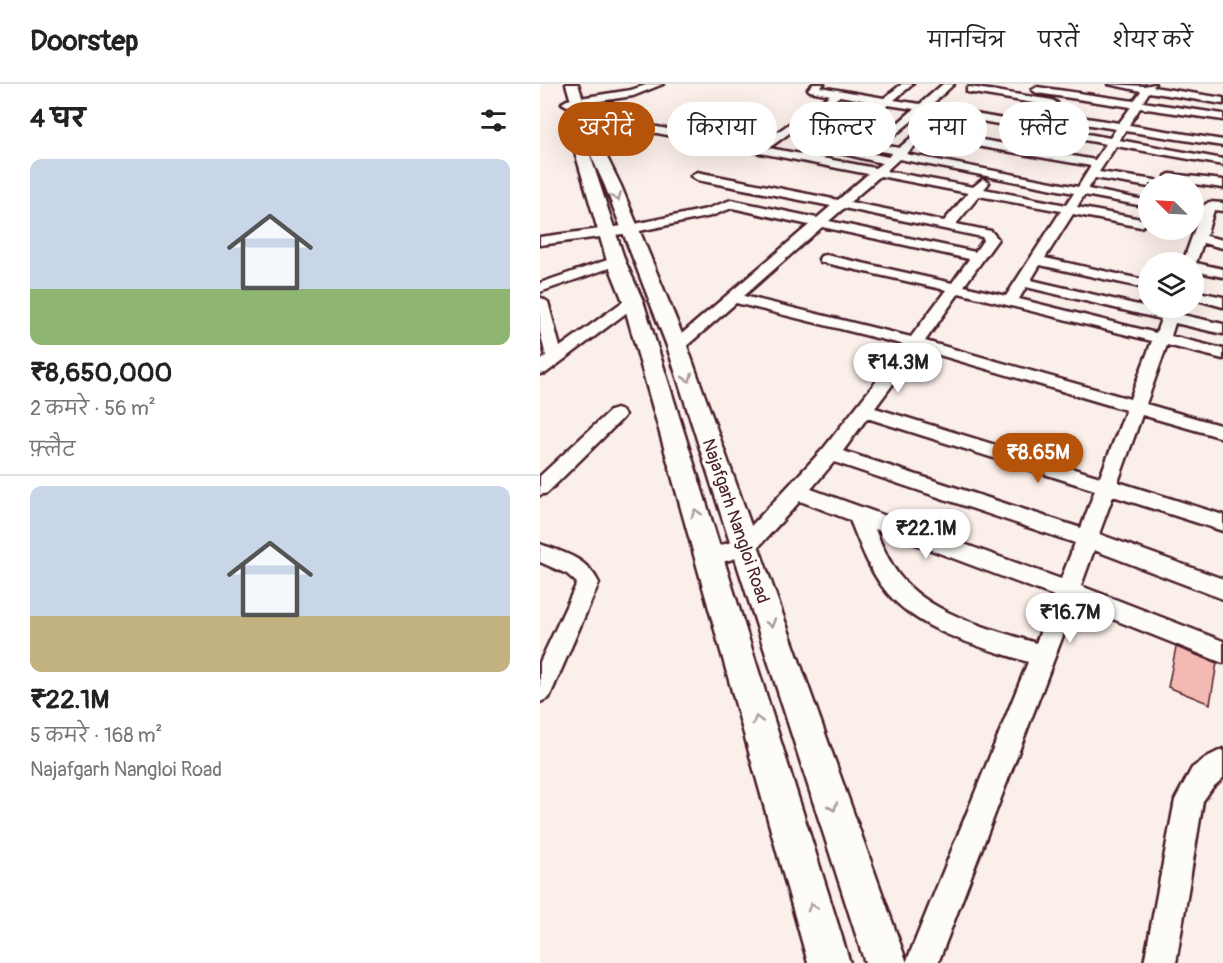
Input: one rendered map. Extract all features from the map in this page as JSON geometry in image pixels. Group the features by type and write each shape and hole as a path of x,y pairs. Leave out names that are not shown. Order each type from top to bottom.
{"main road":[{"name":"Najafgarh Nangloi Road","path":"569,93 618,231 677,346 886,963"},
{"name":"Najafgarh Nangloi Road","path":"594,156 618,231 616,261 633,301 829,963"}],"street":[{"path":"569,93 633,93 658,84"},
{"path":"819,84 813,89 887,102 908,84"},
{"path":"777,138 857,84"},
{"path":"929,102 949,84"},
{"path":"998,84 1134,112"},
{"path":"1113,84 1148,86 1223,101"},
{"path":"1010,301 1121,127 1134,112 1148,86"},
{"path":"967,92 1134,112 1223,117"},
{"path":"896,130 908,120"},
{"path":"1089,122 1223,143"},
{"path":"987,124 1101,158 1138,176"},
{"path":"895,156 835,140 824,146 895,156 1003,160 1122,157"},
{"path":"896,155 908,145"},
{"path":"777,153 1138,222"},
{"path":"987,155 1080,190 1138,202"},
{"path":"1089,155 1101,158 1223,162"},
{"path":"677,346 895,156"},
{"path":"947,226 1003,160"},
{"path":"1223,174 1173,172 1223,184"},
{"path":"697,176 947,226 989,236 991,239 830,454 797,492 745,547 709,557"},
{"path":"540,241 618,231 711,212 731,204 755,186"},
{"path":"731,204 979,257"},
{"path":"1204,228 1209,220 1210,205 1223,207"},
{"path":"1204,239 1223,244"},
{"path":"826,259 1010,301 1223,329"},
{"path":"1036,260 1138,283"},
{"path":"540,288 616,261"},
{"path":"1204,269 1223,273"},
{"path":"1022,282 1168,321 1223,354"},
{"path":"731,297 915,343 1223,432"},
{"path":"1204,298 1223,302"},
{"path":"540,369 633,301"},
{"path":"540,302 555,358"},
{"path":"922,963 1088,539 1168,321"},
{"path":"863,410 1223,523"},
{"path":"540,488 616,415"},
{"path":"830,454 1088,539 1223,589"},
{"path":"797,492 1068,591 1223,652"},
{"path":"858,514 891,581 906,597 968,631 1043,656"},
{"path":"540,553 577,568 586,576 588,584 540,690"},
{"path":"1160,963 1189,800 1197,781 1208,770 1223,763"}],"building":[{"path":"1176,647 1217,663 1210,704 1168,687"}]}
